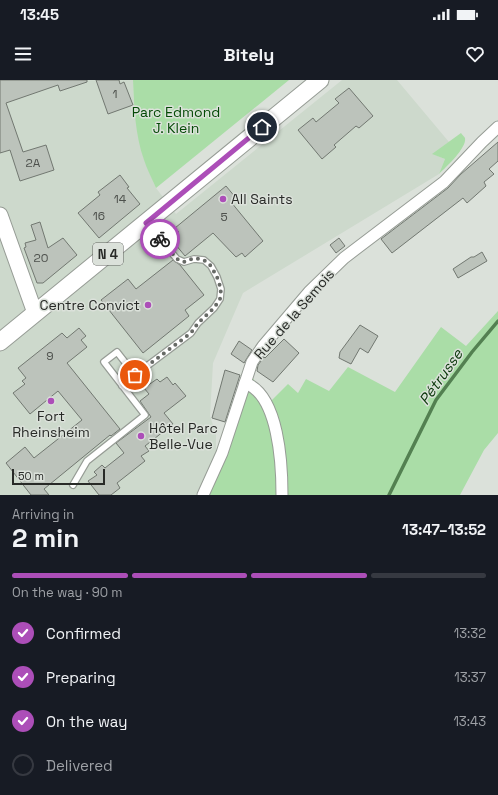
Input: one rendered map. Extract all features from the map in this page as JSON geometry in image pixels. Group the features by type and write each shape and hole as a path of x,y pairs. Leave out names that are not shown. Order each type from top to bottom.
{"main road":[{"name":"N 4","path":"1,341 320,80"},
{"path":"0,215 35,313"}],"street":[{"name":"Rue de la Semois","path":"203,495 222,453 252,362 263,346 313,287 344,258 444,182 498,127"},
{"path":"245,383 250,384 258,390 275,425 280,447 282,495"}],"lane":[{"path":"122,386 191,333 198,323 214,308 220,299 221,289 211,266 204,260 194,258 184,262 177,259 146,223"},
{"path":"73,485 87,461 145,415 104,362 117,352 135,375"}],"shaded area":[{"path":"0,80 133,80 134,109 144,159 156,188 176,214 342,80 397,80 449,142 433,154 445,159 439,174 243,293 213,363 210,416 216,434 216,452 196,495 0,495"}],"green space":[{"name":"Parc Edmond J. Klein","path":"133,80 289,80 156,188 145,163 139,141"},
{"path":"461,133 465,138 463,147 439,174 445,159 432,154"},
{"path":"498,311 498,433 484,450 460,495 209,495 228,454 252,377 270,402 288,384 298,393 306,379 329,391 348,367 395,392 441,327 466,346"}],"building":[{"path":"0,80 87,80 87,82 60,91 58,85 6,103 23,152 46,145 54,170 20,181 10,150 0,153"},
{"path":"96,80 119,80 120,84 124,82 133,105 108,114"},
{"path":"349,88 373,116 359,128 356,126 334,145 336,147 322,159 298,130 313,118 316,122 339,103 335,99"},
{"path":"498,142 498,161 489,169 494,174 484,182 486,186 467,203 463,198 392,253 381,239 448,188 461,174"},
{"path":"120,175 129,187 127,188 140,204 99,238 78,213 100,195 98,192"},
{"path":"226,186 236,198 231,202 263,241 245,257 242,253 236,257 213,233 185,256 171,239 179,232 175,228"},
{"path":"40,222 48,248 63,238 77,255 43,283 37,283 24,248 26,247 25,243 36,240 31,225"},
{"path":"339,238 345,246 336,253 330,245"},
{"path":"482,252 487,261 458,278 453,269 471,257 474,257"},
{"name":"Centre Convict","path":"173,260 180,265 204,295 185,310 189,316 143,353 101,300 128,279 136,289"},
{"path":"360,325 378,336 368,353 360,348 351,364 339,358 340,352"},
{"path":"79,328 86,336 81,340 87,347 67,363 120,429 111,436 110,435 44,489 49,495 31,495 6,463 25,447 34,458 82,420 58,391 30,414 13,393 25,384 22,381 26,378 18,368 62,333 67,338"},
{"path":"284,339 299,353 273,382 257,371 258,365 264,357 265,358"},
{"path":"239,341 252,350 244,363 231,354"},
{"path":"225,370 240,375 225,422 212,418"},
{"name":"Hôtel Parc Belle-Vue","path":"167,377 173,385 175,383 186,396 164,413 173,424 145,446 149,451 141,456 145,461 117,483 120,488 111,495 99,495 88,481 97,475 94,472 102,465 105,468 124,453 116,443 151,417 140,401 149,394 144,388 157,379 160,382"}],"waterway":[{"name":"Pétrusse","path":"389,495 436,400 472,352 498,321"}],"way so far":[{"path":"135,375 191,333 198,323 214,308 220,299 221,289 211,266 204,260 194,258 184,262 177,259 160,239"}],"place":[{"name":"All Saints","path":"223,199"},
{"name":"Centre Convict","path":"148,305"},
{"name":"Fort Rheinsheim","path":"51,401"},
{"name":"Hôtel Parc Belle-Vue","path":"141,436"}],"route":[{"path":"160,239 146,223 262,127"}]}
